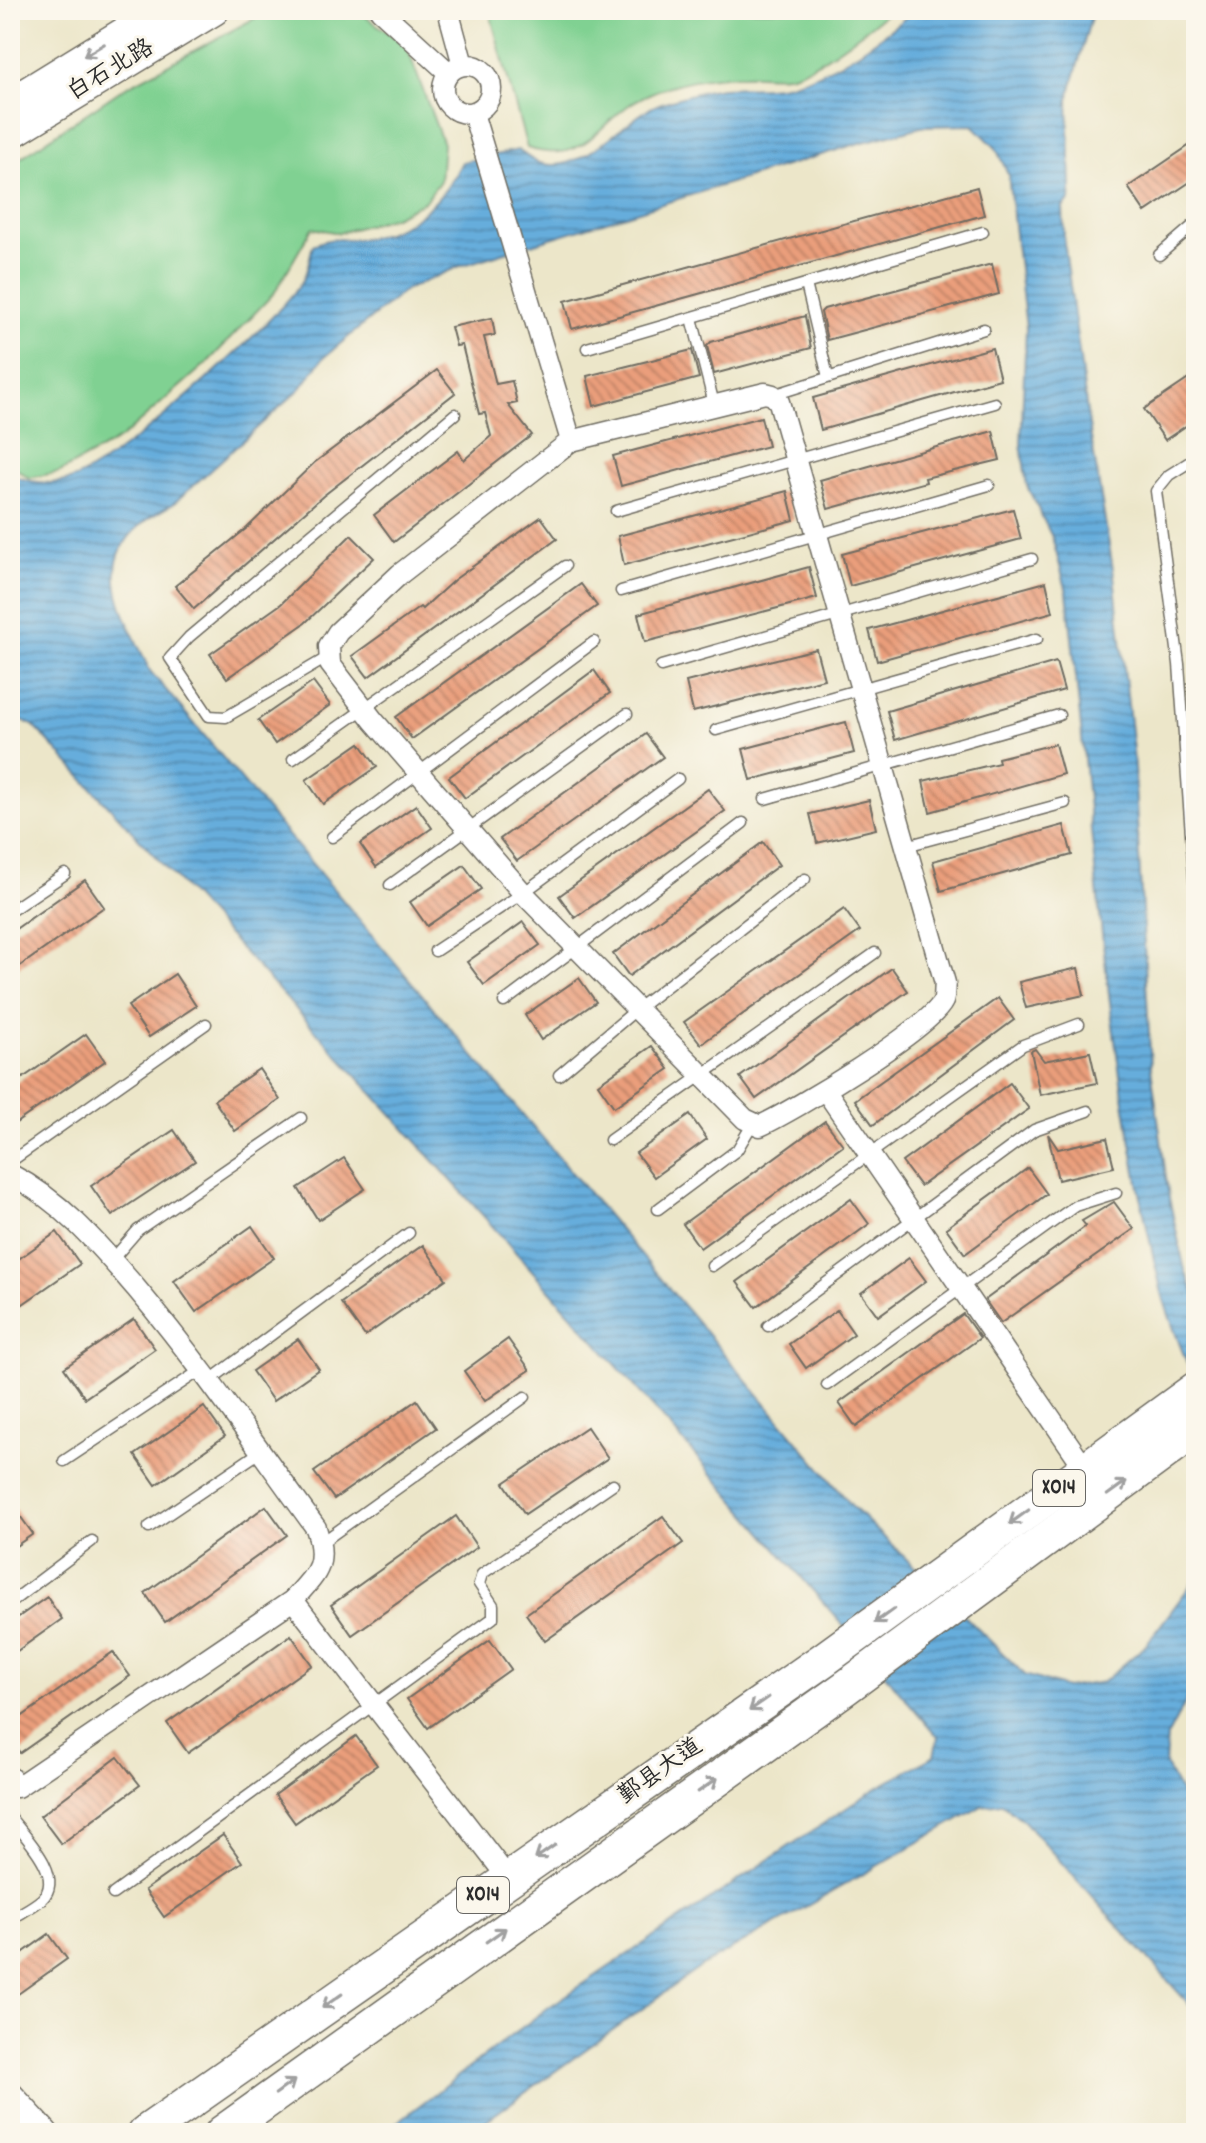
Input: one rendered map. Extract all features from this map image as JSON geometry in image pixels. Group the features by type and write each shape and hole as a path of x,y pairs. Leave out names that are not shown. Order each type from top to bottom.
{"main road":[{"name":"白石北路","path":"10,103 161,10"},
{"name":"白石北路","path":"10,134 214,10"},
{"name":"鄞县大道","path":"145,2133 823,1660 1085,1468 1187,1415"},
{"name":"鄞县大道","path":"222,2133 964,1600 1187,1415"}],"street":[{"path":"380,10 456,69 479,68 485,73 492,88 487,104 473,113 458,112 446,102 443,87 456,69 448,10"},
{"path":"473,113 571,441"},
{"path":"765,393 773,395 779,402 945,983 942,1002 913,1029 826,1091 760,1126 702,1076 523,893 363,707 330,664 329,646 338,632 400,574 571,441 765,393"},
{"path":"826,1091 1085,1468"},
{"path":"10,1174 36,1187 69,1214 112,1260 205,1376 316,1528 323,1555 316,1574 293,1600 12,1785"},
{"path":"293,1600 508,1878"},
{"path":"10,2095 45,2133"}],"lane":[{"path":"1159,255 1196,223"},
{"path":"587,348 983,232"},
{"path":"806,284 828,377"},
{"path":"692,318 714,404"},
{"path":"773,395 984,329"},
{"path":"616,511 995,403"},
{"path":"330,656 226,717 209,716 170,658 189,637 455,414"},
{"path":"1196,458 1169,475 1156,491 1179,664 1196,905"},
{"path":"621,591 989,485"},
{"path":"661,666 1032,559"},
{"path":"293,759 565,566"},
{"path":"716,730 1037,639"},
{"path":"332,837 594,642"},
{"path":"390,885 627,714"},
{"path":"765,799 1059,715"},
{"path":"435,951 523,893 678,779"},
{"path":"906,846 1065,803"},
{"path":"504,1002 743,823"},
{"path":"10,911 65,874"},
{"path":"559,1075 637,1009 805,879"},
{"path":"610,1140 875,953"},
{"path":"10,1162 206,1024"},
{"path":"712,1266 1023,1045 1079,1024"},
{"path":"768,1326 1034,1130 1088,1111"},
{"path":"112,1260 138,1230 301,1118"},
{"path":"658,1209 737,1150 753,1123"},
{"path":"827,1385 1075,1206 1116,1193"},
{"path":"64,1461 205,1376 409,1233"},
{"path":"321,1543 525,1397"},
{"path":"149,1527 260,1452"},
{"path":"113,1894 493,1618 493,1605 479,1584 482,1574 613,1484"},
{"path":"10,1603 92,1541"},
{"path":"10,1817 48,1870 51,1886 44,1898 10,1920"}],"green space":[{"path":"270,10 356,10 406,45 443,144 440,181 424,202 394,217 339,233 312,228 275,292 208,362 120,439 60,472 29,478 10,464 10,165 124,88"},
{"path":"489,10 891,10 841,48 799,72 782,76 715,77 658,90 632,103 586,142 562,152 546,152 527,148"}],"water":[{"path":"915,10 1093,10 1068,100 1071,187 1070,200 1063,207 1064,241 1088,419 1114,575 1133,750 1151,1068 1169,1198 1185,1270 1196,1297 1196,1386 1161,1289 1126,1116 1103,942 1067,592 1052,537 1027,486 1021,444 1026,328 1008,174 996,148 973,125 925,126 863,142 460,266 405,290 323,358 301,388 173,504 145,522 127,540 118,559 116,578 119,600 150,671 852,1506 1025,1675 1066,1688 1103,1682 1145,1646 1196,1578 1196,1682 1167,1737 1165,1764 1196,1821 1196,2012 1024,1821 1001,1803 982,1806 702,1966 469,2133 383,2133 549,2007 875,1789 934,1756 938,1737 605,1352 264,974 33,725 22,721 10,728 10,475 55,483 91,470 157,422 263,326 303,280 313,245 334,239 368,238 412,221 436,201 462,162 518,150 539,163 556,165 572,161 588,154 633,120 662,103 715,89 781,86 824,72 872,43"}],"building":[{"path":"1196,141 1196,178 1145,212 1128,187"},
{"path":"977,187 984,215 572,329 565,301"},
{"path":"992,264 999,294 827,340 821,312 824,309"},
{"path":"805,316 811,348 714,374 707,346 711,342"},
{"path":"492,318 495,335 484,337 496,384 512,381 517,403 508,405 532,435 394,542 374,515 458,451 464,460 491,436 485,413 479,414 462,345 456,346 451,327"},
{"path":"992,348 1000,379 821,430 813,398"},
{"path":"692,350 699,378 594,406 587,376"},
{"path":"437,370 455,393 323,496 194,609 175,586 247,528 314,463"},
{"path":"1196,374 1196,419 1165,440 1144,409"},
{"path":"761,417 768,446 621,486 613,456"},
{"path":"993,431 1000,460 925,478 926,482 828,509 820,480"},
{"path":"787,491 794,520 624,565 618,536"},
{"path":"1013,509 1021,539 850,586 842,554"},
{"path":"541,517 557,539 368,677 352,656 420,607 422,609 454,580"},
{"path":"351,535 374,558 305,623 227,678 210,654 281,604"},
{"path":"809,567 817,598 645,642 638,614"},
{"path":"1046,582 1053,612 877,661 869,630"},
{"path":"581,584 597,606 412,739 396,717"},
{"path":"816,649 824,679 693,712 686,682"},
{"path":"1056,662 1064,690 895,740 887,711"},
{"path":"594,670 610,693 465,798 449,777"},
{"path":"313,682 330,705 275,744 258,720"},
{"path":"846,722 854,753 751,780 743,749"},
{"path":"646,734 663,757 517,861 500,839"},
{"path":"360,743 377,767 323,804 306,780"},
{"path":"1055,744 1063,774 930,812 923,781 999,763 998,758"},
{"path":"708,789 725,811 575,918 559,896"},
{"path":"869,800 876,829 817,843 810,814"},
{"path":"416,805 432,828 376,867 360,844"},
{"path":"1064,825 1072,855 941,891 933,861"},
{"path":"763,842 779,865 629,976 613,954"},
{"path":"464,865 481,889 427,926 410,902"},
{"path":"85,880 104,907 10,973 10,933"},
{"path":"844,909 860,931 701,1044 684,1022"},
{"path":"523,922 540,945 484,985 467,962"},
{"path":"892,968 908,991 756,1099 740,1077"},
{"path":"1078,968 1084,995 1026,1008 1019,982"},
{"path":"175,974 196,1006 149,1037 128,1006"},
{"path":"579,978 596,1002 541,1040 525,1015"},
{"path":"998,998 1014,1020 873,1125 855,1100"},
{"path":"86,1034 105,1061 10,1127 10,1087"},
{"path":"652,1046 669,1069 614,1107 598,1084"},
{"path":"1035,1049 1044,1061 1090,1052 1097,1083 1040,1095 1031,1051"},
{"path":"259,1069 280,1100 235,1131 214,1100"},
{"path":"1010,1083 1029,1109 920,1186 902,1162"},
{"path":"690,1115 707,1139 654,1177 636,1153"},
{"path":"825,1121 843,1145 700,1248 683,1224"},
{"path":"174,1130 195,1161 112,1216 91,1186"},
{"path":"1048,1134 1058,1149 1107,1138 1114,1167 1058,1180"},
{"path":"344,1158 365,1189 318,1220 298,1188"},
{"path":"1028,1168 1047,1194 965,1254 946,1228"},
{"path":"851,1199 869,1224 756,1307 737,1282"},
{"path":"1114,1202 1134,1229 1001,1323 985,1300 1086,1226 1082,1221"},
{"path":"252,1226 274,1258 196,1312 174,1281"},
{"path":"57,1232 80,1264 10,1313 10,1265"},
{"path":"423,1245 446,1279 365,1336 341,1303"},
{"path":"909,1258 926,1281 878,1316 861,1293"},
{"path":"837,1310 854,1334 806,1368 789,1344"},
{"path":"963,1314 980,1338 856,1427 839,1403"},
{"path":"134,1319 155,1349 85,1398 64,1368"},
{"path":"298,1339 319,1369 273,1401 252,1371"},
{"path":"508,1339 530,1370 485,1401 464,1371"},
{"path":"417,1400 436,1428 334,1499 314,1472"},
{"path":"204,1407 225,1436 156,1485 135,1455"},
{"path":"587,1427 608,1458 525,1514 504,1483"},
{"path":"10,1502 33,1534 10,1550"},
{"path":"266,1506 287,1535 165,1622 145,1593"},
{"path":"456,1516 477,1547 352,1635 331,1605"},
{"path":"663,1516 683,1543 545,1641 526,1614"},
{"path":"47,1597 62,1619 10,1656 10,1623"},
{"path":"291,1635 312,1665 188,1753 167,1723"},
{"path":"490,1640 511,1669 428,1728 407,1699"},
{"path":"113,1652 130,1676 20,1753 10,1739 10,1725"},
{"path":"356,1736 377,1765 295,1823 275,1795"},
{"path":"118,1757 140,1785 61,1844 40,1816"},
{"path":"223,1835 242,1862 164,1917 145,1890"},
{"path":"49,1934 67,1959 18,1994 10,1984 10,1962"}]}
